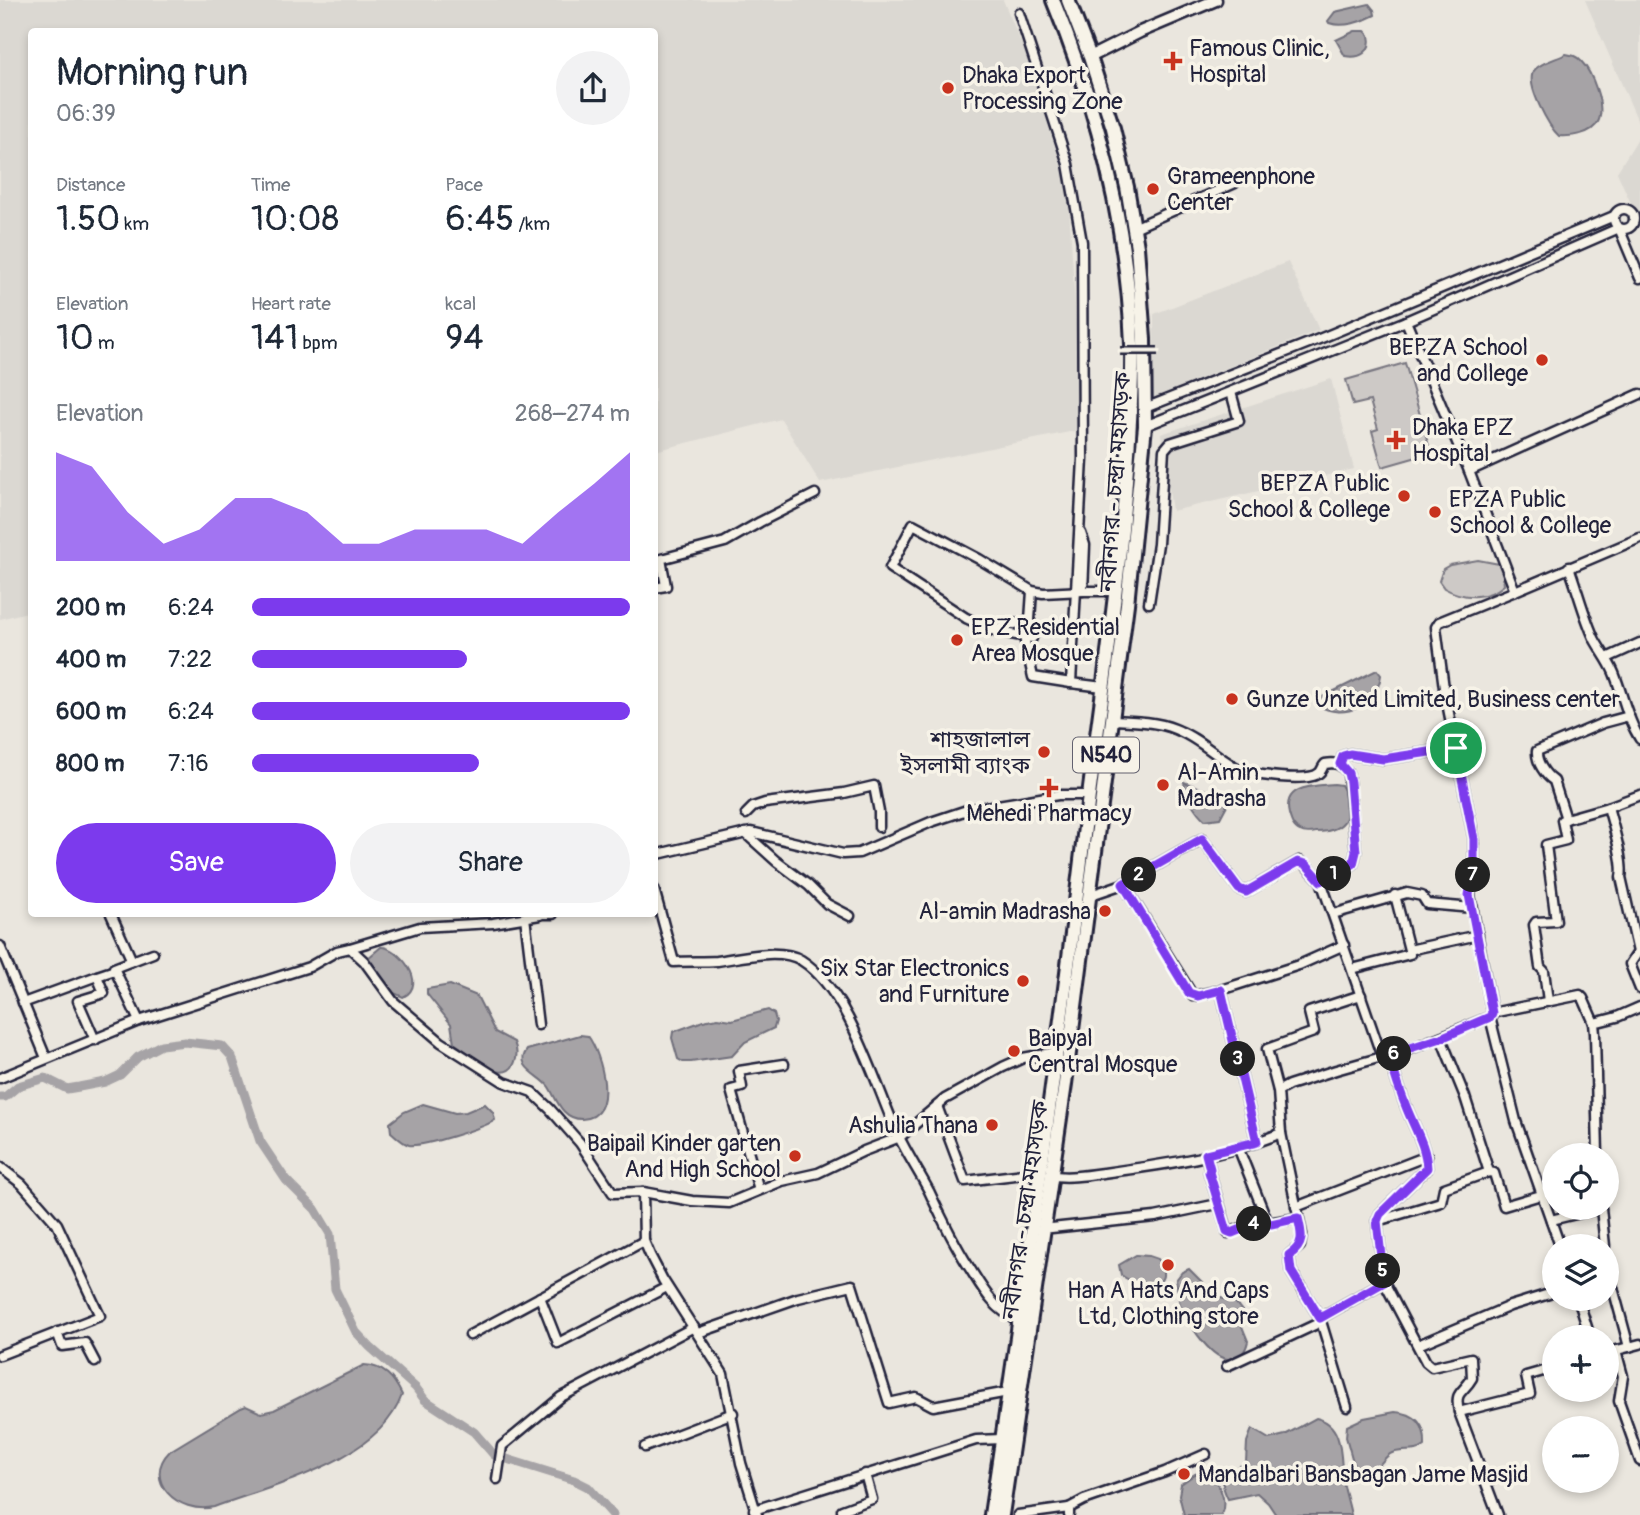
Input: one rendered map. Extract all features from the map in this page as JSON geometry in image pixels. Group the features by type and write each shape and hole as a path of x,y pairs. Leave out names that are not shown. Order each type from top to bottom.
{"highway":[{"name":"নবীনগর - চন্দ্রা মহাসড়ক","path":"1002,1515 1042,1229 1056,1052 1116,591 1132,400 1132,343 1121,228 1112,181 1071,44 1053,0"},
{"name":"নবীনগর - চন্দ্রা মহাসড়ক","path":"991,1515 1018,1320 1065,1084 1128,604 1145,426 1144,339 1134,228 1113,128 1068,0"}],"street":[{"path":"1090,57 1140,32 1216,0"},
{"path":"1019,13 1068,164 1082,242 1083,459 1079,527 1085,545 1071,683"},
{"path":"1134,228 1235,183"},
{"path":"1145,408 1324,337 1614,216 1622,209 1633,214 1631,225 1625,229 1619,228 1406,321 1145,426"},
{"path":"1614,216 1614,222 1640,278"},
{"path":"1406,321 1516,591"},
{"path":"1120,351 1158,351"},
{"path":"1149,603 1158,544 1164,450 1170,443 1239,421 1231,392"},
{"path":"1469,471 1640,394"},
{"path":"658,587 666,586 658,560 725,542 815,494"},
{"path":"1032,591 1032,638 992,630 966,618 890,568 913,524 1032,591 1116,591"},
{"path":"1377,1221 1441,1202 1444,1188 1489,1172 1494,1173 1504,1206 1541,1195 1516,1121 1491,1015 1469,895 1474,866 1474,839 1444,688 1436,627 1439,621 1640,538"},
{"path":"1569,567 1589,625 1607,658 1624,696 1632,727 1640,739"},
{"path":"992,630 1030,620"},
{"path":"1024,637 1033,677 1103,687"},
{"path":"1607,658 1640,643"},
{"path":"1566,819 1553,781 1548,778 1536,758 1537,751 1603,723 1629,716"},
{"path":"1111,720 1143,722 1173,728 1195,738 1240,770 1259,775 1309,777 1319,773 1325,764 1340,764 1348,773 1350,782 1356,852 1353,864 1321,881"},
{"path":"1340,764 1343,756 1350,754 1383,759 1456,748"},
{"path":"746,814 753,807 765,803 844,793 874,786 879,827"},
{"path":"658,854 745,833 842,854 859,853 931,822 967,810 1058,795 1089,795"},
{"path":"1548,1002 1534,923 1556,921 1546,846 1566,841 1561,822 1566,819 1640,795"},
{"path":"1608,807 1618,843 1623,872 1621,877 1638,952 1630,964 1640,989"},
{"path":"745,833 827,904 850,916"},
{"path":"1088,896 1123,884 1202,839 1239,889 1246,892 1298,862 1306,864 1321,881 1361,995 1427,1156 1427,1168 1380,1214 1377,1221 1384,1282 1426,1362 1432,1367 1471,1358 1472,1378 1458,1393 1456,1400 1498,1515"},
{"path":"1123,884 1189,993 1198,996 1299,965 1344,945"},
{"path":"1333,914 1395,895 1417,894 1425,898 1427,904 1473,908"},
{"path":"1352,969 1410,954 1395,895"},
{"path":"658,904 674,962 715,961 759,954 784,956 800,959 828,986 858,1034 866,1060 900,1138 947,1232 1001,1312 1018,1320"},
{"path":"112,917 132,961"},
{"path":"0,1077 139,1021 309,967 337,951 420,927 483,924 524,917 538,1025"},
{"path":"1409,950 1478,935"},
{"path":"0,946 46,1058"},
{"path":"350,948 364,961 393,1001 441,1042 504,1082 532,1092 580,1143 613,1193 643,1192 713,1204 729,1203 759,1190 818,1173 864,1151 900,1138 945,1100 1003,1067 1023,1058 1056,1052"},
{"path":"23,1003 115,970 114,968 153,953"},
{"path":"115,970 139,1021"},
{"path":"95,1040 78,1001 104,993 96,976"},
{"path":"1221,990 1257,1142"},
{"path":"1347,1407 1321,1320 1291,1271 1289,1263 1289,1255 1297,1250 1302,1241 1281,1133 1278,1091 1266,1049 1314,1032 1309,1012 1361,995"},
{"path":"1278,1091 1289,1085 1441,1038 1491,1015 1580,995 1594,1023 1598,1143"},
{"path":"1594,1023 1640,1007"},
{"path":"1441,1038 1465,1097 1489,1172"},
{"path":"759,1190 731,1090 742,1087 739,1072 784,1064"},
{"path":"937,1106 965,1181 1045,1174 1059,1178 1118,1171 1238,1147 1281,1133"},
{"path":"1238,1147 1268,1223 1298,1218"},
{"path":"1206,1154 1228,1233 1266,1219"},
{"path":"1296,1207 1427,1156"},
{"path":"0,1167 22,1184 57,1224 100,1316 0,1355"},
{"path":"643,1192 644,1241 667,1286 723,1374 741,1462 755,1512 976,1440 1002,1439"},
{"path":"1042,1229 1155,1217 1218,1204"},
{"path":"1550,1220 1555,1234"},
{"path":"470,1335 644,1241"},
{"path":"1227,1366 1321,1320 1384,1282"},
{"path":"497,1479 502,1446 561,1397 696,1330 798,1298 852,1285 890,1403 916,1397 933,1406 1008,1392"},
{"path":"540,1297 558,1343 667,1286"},
{"path":"1418,1345 1510,1306 1542,1296"},
{"path":"1619,1310 1629,1347"},
{"path":"57,1332 62,1346 85,1343 95,1362"},
{"path":"1619,1349 1640,1344"},
{"path":"1619,1361 1623,1376 1619,1401 1640,1461"},
{"path":"1459,1412 1530,1394 1527,1376 1542,1372"},
{"path":"645,1447 733,1413"},
{"path":"1018,1515 1069,1512 1084,1500 1166,1472 1206,1454"},
{"path":"844,1515 842,1510 872,1499 865,1474"}],"shaded area":[{"path":"0,0 1003,0 1026,54 1068,188 1079,376 1079,430 820,483 781,419 658,450 658,28 28,28 28,612 0,619"},
{"path":"1585,0 1640,0 1640,126"},
{"path":"1369,4 1375,15 1364,20 1340,25 1328,21 1335,12"},
{"path":"1355,31 1365,31 1369,35 1369,46 1360,55 1345,56 1336,40"},
{"path":"1566,54 1578,58 1589,73 1597,90 1600,116 1595,126 1586,132 1559,136 1540,106 1532,78 1533,72 1539,66"},
{"path":"1640,135 1640,224 1617,172"},
{"path":"1288,262 1319,330 1153,398 1154,314"},
{"path":"1405,363 1431,453 1382,467 1372,431 1378,429 1370,401 1353,405 1346,380"},
{"path":"1331,379 1354,469 1172,511 1161,434"},
{"path":"1478,560 1499,564 1504,585 1490,593 1467,596 1451,592 1439,581 1443,569 1450,565"},
{"path":"1377,670 1381,675 1378,686 1373,695 1358,708 1338,711 1317,705 1318,699"},
{"path":"1184,782 1213,793 1228,803 1220,818 1205,820 1201,816 1189,798"},
{"path":"1341,785 1348,803 1346,818 1342,824 1327,831 1310,833 1296,828 1289,814 1290,797 1301,789"},
{"path":"381,947 388,948 402,959 412,975 413,984 403,997 394,993 370,963 368,958"},
{"path":"450,985 477,996 495,1032 514,1042 516,1059 507,1071 495,1071 454,1043 451,1024 427,994 427,989"},
{"path":"768,1010 774,1014 774,1028 745,1042 732,1056 691,1062 678,1059 673,1032 703,1021 718,1018 732,1020"},
{"path":"580,1035 588,1036 593,1044 604,1084 601,1108 594,1116 582,1119 565,1112 549,1087 530,1071 524,1061 527,1050"},
{"path":"423,1104 455,1113 466,1112 485,1104 493,1112 495,1120 479,1128 439,1140 416,1145 406,1144 391,1132 390,1123 404,1112"},
{"path":"1136,1255 1158,1259 1163,1270 1163,1277 1159,1282 1137,1283 1121,1275 1119,1265"},
{"path":"1189,1269 1217,1297 1235,1302 1242,1311 1239,1319 1248,1341 1244,1351 1235,1358 1227,1359 1211,1350 1196,1333 1181,1308 1176,1280 1182,1272"},
{"path":"364,1365 388,1374 402,1395 390,1418 348,1454 293,1479 214,1507 188,1506 168,1493 162,1484 162,1462 170,1451 241,1408 246,1406 261,1413 274,1410"},
{"path":"1395,1412 1409,1415 1418,1422 1424,1432 1425,1446 1417,1450 1392,1453 1369,1471 1355,1469 1346,1437 1347,1426 1364,1418"},
{"path":"1316,1418 1332,1427 1339,1443 1343,1481 1351,1515 1276,1515 1257,1493 1228,1499 1223,1479 1246,1462 1247,1442 1252,1429 1269,1439 1285,1435"},
{"path":"1203,1472 1214,1479 1221,1490 1221,1515 1184,1515 1179,1495 1181,1484"}],"waterway":[{"path":"0,1097 5,1097 18,1086 45,1078 67,1089 105,1082 120,1075 138,1057 161,1045 185,1042 222,1046 232,1057 260,1141 286,1180 315,1209 330,1234 335,1289 356,1332 416,1388 425,1400 474,1432 494,1455 574,1480 588,1487 613,1515"}],"place":[{"name":"Famous Clinic, Hospital","path":"1173,61"},
{"name":"Dhaka Export Processing Zone","path":"948,88"},
{"name":"Grameenphone Center","path":"1153,189"},
{"name":"BEPZA School and College","path":"1542,360"},
{"name":"Dhaka EPZ Hospital","path":"1396,440"},
{"name":"BEPZA Public School & College","path":"1404,496"},
{"name":"EPZA Public School & College","path":"1435,512"},
{"name":"EPZ Residential Area Mosque","path":"957,640"},
{"name":"Gunze United Limited, Business center","path":"1232,699"},
{"name":"শাহজালাল ইসলামী ব্যাংক","path":"1044,752"},
{"name":"Al-Amin Madrasha","path":"1163,785"},
{"name":"Mehedi Pharmacy","path":"1049,788"},
{"name":"Al-amin Madrasha","path":"1105,911"},
{"name":"Six Star Electronics and Furniture","path":"1023,981"},
{"name":"Baipyal Central Mosque","path":"1014,1051"},
{"name":"Ashulia Thana","path":"992,1125"},
{"name":"Baipail Kinder garten And High School","path":"795,1156"},
{"name":"Han A Hats And Caps Ltd, Clothing store","path":"1168,1265"},
{"name":"Mandalbari Bansbagan Jame Masjid","path":"1184,1474"}],"route":[{"path":"1456,748 1474,839 1474,866 1469,895 1492,1013 1490,1017 1441,1038 1389,1055 1407,1109 1422,1141 1427,1156 1427,1168 1380,1214 1377,1221 1384,1282 1320,1318 1291,1271 1289,1263 1289,1255 1297,1250 1302,1241 1298,1218 1271,1224 1266,1219 1232,1233 1227,1231 1215,1195 1206,1154 1257,1142 1221,990 1198,996 1189,993 1123,884 1202,839 1239,889 1246,892 1298,862 1306,864 1321,881 1353,864 1356,852 1350,782 1348,773 1340,764 1343,756 1350,754 1383,759 1456,748"}]}
